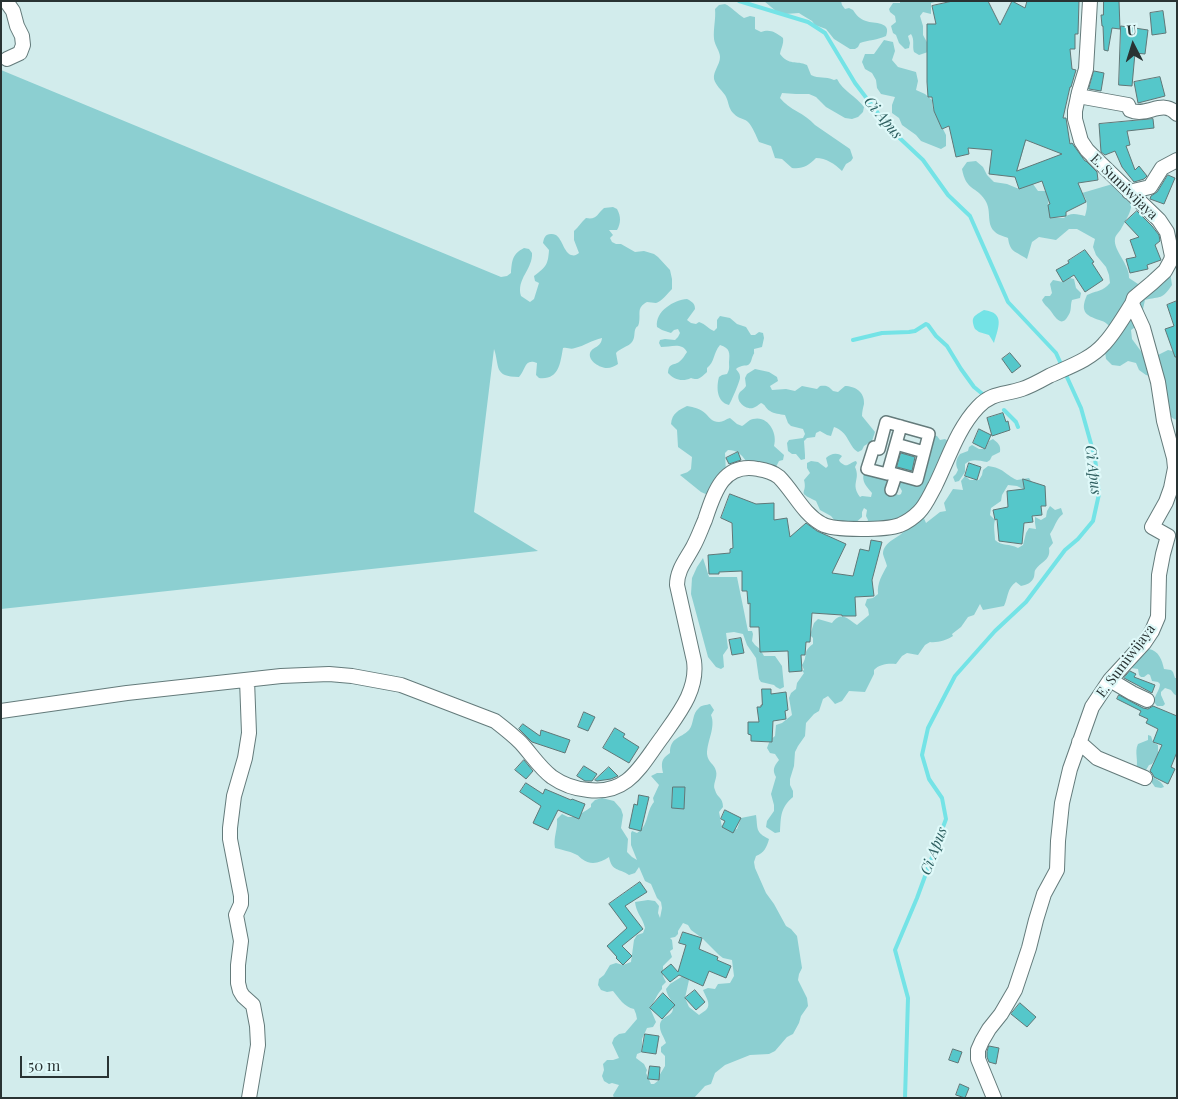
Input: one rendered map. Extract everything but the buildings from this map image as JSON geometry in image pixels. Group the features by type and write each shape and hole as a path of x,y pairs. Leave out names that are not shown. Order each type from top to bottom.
{"street":[{"path":"6,1 13,12 22,36 23,45 20,53 7,59"},
{"name":"E. Sumiwijaya","path":"994,1098 978,1059 978,1050 989,1029 1001,1014 1015,990 1044,894 1057,870 1062,803 1070,769 1092,707 1110,680 1144,643 1158,617 1160,575 1168,536 1152,527 1166,502 1175,468 1158,382 1143,328 1132,304 1134,298 1165,270 1171,260 1172,256 1167,232 1159,220 1088,150 1081,141 1075,119 1078,96 1086,68 1090,1"},
{"path":"1078,96 1128,105 1130,110 1138,113 1164,107 1177,114"},
{"path":"1129,192 1150,187 1162,168 1177,160"},
{"path":"1,711 127,693 247,680 329,674 352,676 401,685 495,721 507,730 552,777 565,784 581,790 602,791 616,788 628,781 635,773 682,709 692,687 695,670 694,661 678,591 678,571 698,538 717,489 728,474 746,468 761,469 778,477 807,512 823,525 849,529 885,528 899,525 919,512 927,501 954,442 976,408 987,398 1023,389 1089,357 1104,344 1132,304"},
{"path":"879,449 886,422 929,434 917,480 867,469 874,447 879,449 894,448 924,452"},
{"path":"891,490 894,448 901,426"},
{"path":"247,680 249,733 245,758 234,796 230,839 241,896 241,904 236,915 241,941 238,983 243,996 253,1005 257,1026 258,1045 249,1098"},
{"path":"1110,680 1147,700"},
{"path":"1079,742 1097,758 1145,778"}],"shaded area":[{"path":"764,1 841,1 845,9 853,10 862,19 884,25 887,28 886,36 860,43 855,49 850,49 834,39 826,29 815,25 799,13 785,14 777,12"},
{"path":"900,1 939,1 931,3 931,14 923,12 920,16 923,35 928,44 928,52 919,55 914,52 911,34 908,36 909,48 905,49 893,33 891,26 896,22 895,16 889,9 893,3 900,3"},
{"path":"725,4 744,18 755,17 755,29 761,32 772,32 783,38 780,54 783,58 807,65 811,75 837,79 864,107 863,112 858,117 852,119 845,118 826,107 816,97 809,94 782,93 780,98 788,106 807,117 815,125 850,149 853,158 842,171 830,162 816,158 805,166 792,168 782,159 775,158 771,146 759,142 748,122 732,112 727,98 714,79 720,57 714,39 715,9 719,5"},
{"path":"884,40 893,42 895,51 892,60 898,67 916,72 918,81 916,90 932,100 933,109 946,135 946,146 941,149 921,141 902,125 899,118 892,113 895,97 881,94 872,73 865,69 862,62 865,54 874,54"},
{"path":"1,70 501,277 511,273 512,261 517,253 524,248 529,249 532,253 532,259 520,290 521,296 530,302 534,299 539,283 535,281 534,276 544,268 548,259 549,250 543,243 544,238 549,234 555,234 568,253 575,255 579,253 574,240 574,231 583,221 586,218 595,217 604,208 613,207 617,209 620,222 617,230 609,230 613,235 610,238 612,242 621,244 635,252 644,251 654,254 670,270 672,279 672,289 662,299 656,303 647,302 641,306 639,323 633,340 616,353 618,364 610,368 604,368 595,364 591,359 590,353 600,344 602,338 573,349 563,348 557,370 551,376 539,378 536,375 537,363 530,362 527,363 519,377 501,373 494,349 474,512 538,551 1,609"},
{"path":"976,161 994,182 1007,184 1019,189 1030,183 1038,191 1050,191 1048,205 1053,208 1050,218 1064,218 1074,214 1085,216 1087,204 1082,193 1116,183 1126,191 1131,201 1131,209 1116,235 1115,243 1129,273 1129,278 1138,284 1149,281 1158,267 1177,262 1177,269 1169,265 1172,285 1163,295 1145,300 1143,309 1145,320 1131,330 1132,339 1143,354 1152,358 1168,350 1177,352 1177,420 1167,414 1167,397 1164,388 1154,377 1146,375 1139,370 1136,363 1128,361 1120,366 1112,365 1106,359 1105,351 1112,329 1105,322 1092,317 1084,310 1087,295 1102,289 1110,283 1106,267 1096,255 1093,247 1095,239 1077,229 1069,229 1056,240 1039,237 1032,242 1027,259 1014,251 1010,246 1008,238 994,231 989,220 985,200 966,181 962,169 967,162"},
{"path":"1070,278 1074,279 1076,288 1081,293 1080,298 1072,300 1069,314 1065,320 1060,321 1042,300 1045,296 1050,296 1052,293 1050,284 1053,280 1063,282"},
{"path":"687,299 695,307 687,320 691,323 696,324 699,322 714,331 717,328 717,320 720,316 730,318 737,324 746,327 751,335 759,332 763,333 762,347 754,349 750,364 736,369 740,379 729,405 722,401 718,394 719,377 727,374 729,371 729,353 728,349 723,346 720,345 707,368 707,372 700,378 679,380 668,373 670,366 680,361 687,352 679,346 661,347 660,340 675,340 680,333 678,329 671,333 662,330 657,327 657,321 666,307"},
{"path":"984,310 995,314 998,318 999,322 994,343 989,335 975,329 973,319"},
{"path":"755,369 769,372 777,377 778,381 770,386 772,390 786,389 795,391 802,386 817,389 820,386 826,386 838,392 845,386 859,390 864,400 862,416 875,432 872,441 858,452 843,432 834,427 831,436 820,431 816,433 815,437 807,438 804,441 805,459 801,460 796,454 788,451 787,443 789,440 803,438 805,434 803,429 791,426 785,415 772,412 761,403 754,408 750,408 744,406 739,401 740,392 746,386 745,378 747,374"},
{"path":"687,406 704,412 717,422 730,418 742,426 758,418 767,422 775,436 774,446 784,455 783,460 779,461 775,469 745,465 746,461 740,454 728,450 725,453 726,473 708,495 701,492 680,475 691,469 692,457 678,447 677,430 671,424 674,415"},
{"path":"933,435 937,436 940,440 945,439 948,441 937,463 939,468 923,516 926,523 940,512 946,511 944,503 953,489 963,490 961,481 965,476 970,480 979,480 983,470 988,466 993,467 1017,480 1029,478 1033,484 1027,491 1017,486 1008,485 1001,501 991,508 990,515 995,520 995,540 1001,544 1018,548 1023,545 1029,528 1036,529 1035,517 1041,520 1046,517 1050,506 1055,510 1061,508 1063,514 1050,534 1053,543 1049,548 1049,555 1035,570 1034,577 1030,582 1021,586 1016,582 1013,584 1004,606 983,610 980,604 974,615 968,617 961,627 952,634 953,636 942,641 930,642 925,645 918,655 907,653 896,664 879,666 874,670 874,674 865,692 849,691 842,701 835,704 828,696 823,699 819,711 806,723 805,736 795,752 794,766 790,779 793,797 783,809 780,832 775,833 766,827 767,821 774,811 771,794 776,777 774,768 779,760 767,748 770,740 775,736 776,725 792,715 789,698 804,673 802,665 807,650 813,644 813,638 810,635 814,623 818,619 832,623 838,617 844,617 857,625 869,615 865,605 867,599 873,598 878,594 879,583 887,566 883,554 884,550 889,543 906,529 895,520 865,526 868,520 866,516 867,510 864,508 862,517 854,524 835,521 831,516 820,510 816,501 804,494 804,480 810,473 807,463 811,461 818,462 826,468 828,466 826,458 829,455 838,454 842,456 839,460 840,462 845,465 856,461 856,488 860,497 871,497 872,493 864,481 864,472 889,479 885,491 899,495 902,491 898,480 915,482"},
{"path":"993,439 999,444 1000,452 992,456 987,462 976,460 965,464 965,472 959,481 955,482 953,477 958,470 956,462 960,454 968,451 972,445 979,449 985,449 989,441"},
{"path":"703,558 709,577 737,577 748,631 752,631 753,634 752,641 764,656 775,656 782,666 784,687 780,689 774,685 761,682 756,658 747,645 743,634 726,633 728,648 723,655 724,667 721,669 716,667 708,657 691,594 692,578"},
{"path":"1149,649 1158,654 1164,669 1171,670 1175,678 1177,678 1177,696 1171,690 1165,688 1161,692 1165,704 1163,706 1157,706 1154,702 1160,684 1152,681 1148,674 1141,677 1138,669 1131,668 1129,665 1143,650"},
{"path":"710,704 714,710 711,715 712,729 707,754 716,771 714,788 723,804 719,812 722,827 731,830 737,829 741,818 756,815 759,832 769,839 765,849 756,856 755,868 766,893 786,926 797,936 802,968 798,980 807,998 808,1006 793,1034 787,1037 775,1051 769,1054 750,1055 725,1065 715,1073 711,1084 705,1086 694,1098 614,1098 613,1095 619,1085 609,1084 604,1081 602,1076 603,1064 607,1060 619,1058 612,1043 614,1038 619,1034 625,1033 637,1019 634,1009 625,1004 613,991 601,990 598,985 599,979 610,965 616,963 623,965 631,962 634,940 637,935 643,933 645,928 635,902 655,901 659,906 658,913 660,918 661,902 657,898 651,884 645,881 639,867 635,873 629,875 614,867 609,857 592,863 585,861 578,855 555,848 557,819 562,814 568,817 576,817 591,807 595,800 602,798 614,801 621,809 623,815 621,828 628,839 627,852 637,860 631,845 631,833 632,831 637,833 644,826 654,802 653,798 659,785 651,776 663,773 662,761 670,753 670,748 674,741 689,730 697,710 701,706","holes":["683,923 688,925 691,930 719,955 732,960 734,976 730,983 718,984 715,989 708,988 703,990 708,1000 708,1008 699,1015 689,1007 685,998 689,980 686,974 670,984 666,989 673,1008 671,1014 660,1023 666,1043 661,1047 661,1052 665,1056 665,1066 659,1076 659,1080 651,1084 644,1064 636,1058 637,1054 642,1052 642,1039 647,1028 653,1027 656,1022 650,1008 666,982 663,976 663,966 672,957 670,951 673,949 670,938 678,934"]},
{"path":"1148,735 1158,745 1158,755 1146,770 1163,784 1164,787 1161,788 1155,787 1150,780 1136,769 1138,744 1148,740"}],"waterway":[{"name":"Ci Apus","path":"739,1 808,22 825,33 855,83 890,129 923,160 948,195 970,216 1008,302 1056,353 1081,408 1095,458 1099,494 1093,521 1078,539 1065,550 1026,602 995,631 955,676 928,728 922,755 929,779 942,798 946,819 917,898 895,950 908,998 905,1098"},
{"path":"853,340 882,333 915,331 926,324 947,346 974,387 985,396"},
{"path":"1004,410 1016,422 1018,427"}]}
